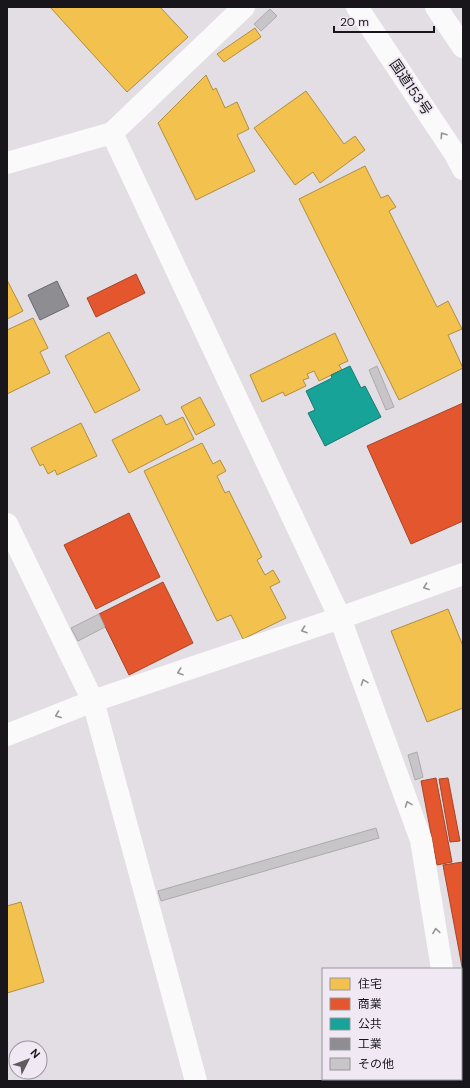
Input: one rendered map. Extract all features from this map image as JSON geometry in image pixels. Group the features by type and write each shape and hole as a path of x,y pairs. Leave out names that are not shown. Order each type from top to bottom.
{"main road":[{"path":"7,163 112,133 244,7"},
{"name":"国道153号","path":"357,7 455,154 463,169"},
{"path":"436,7 463,47"},
{"path":"112,133 340,618 421,840 442,968"},
{"path":"7,524 93,701 196,1081"},
{"path":"7,735 93,701 340,618 463,574"}],"building: 住宅":[{"path":"50,7 160,7 188,37 127,92"},
{"path":"255,28 261,37 224,62 217,54"},
{"path":"206,75 213,90 216,88 225,108 237,102 249,129 237,135 255,171 196,200 158,123"},
{"path":"306,91 344,144 355,136 365,150 320,183 313,172 295,185 254,128"},
{"path":"365,166 381,198 388,195 396,207 389,211 437,307 448,301 462,329 448,335 463,368 399,400 299,199"},
{"path":"7,280 23,311 7,319"},
{"path":"33,318 48,348 40,352 50,373 7,394 7,330"},
{"path":"109,332 140,390 95,413 65,356"},
{"path":"335,333 348,361 339,365 342,370 319,381 314,371 307,374 309,378 303,380 306,386 285,396 283,392 262,402 250,375"},
{"path":"200,397 215,425 196,435 181,407"},
{"path":"161,415 166,425 183,417 194,439 129,473 112,440"},
{"path":"81,423 97,456 57,475 55,470 48,474 43,464 40,466 31,448"},
{"path":"202,443 213,464 220,460 226,471 217,476 225,493 229,491 262,557 257,560 265,575 273,570 280,582 270,587 286,618 243,639 231,615 217,621 144,471"},
{"path":"448,609 463,646 463,708 427,722 391,631"},
{"path":"21,902 44,982 7,993 7,906"}],"building: 商業":[{"path":"136,274 145,293 96,317 87,298"},
{"path":"463,403 463,521 411,544 367,446"},
{"path":"129,513 160,577 96,609 64,545"},
{"path":"163,582 193,643 129,675 99,614"},
{"path":"436,778 452,862 437,865 421,781"},
{"path":"448,778 460,841 450,842 439,779"},
{"path":"463,862 463,972 443,865"}],"building: 公共":[{"path":"350,366 361,388 365,386 381,417 325,446 308,413 315,410 306,391 332,378 331,375"}],"building: 工業":[{"path":"57,281 69,306 40,320 28,295"}],"building: その他":[{"path":"270,9 277,16 261,31 254,24"},
{"path":"377,366 394,407 386,410 369,370"},
{"path":"99,614 105,627 78,641 71,628"},
{"path":"417,752 423,777 415,780 408,755"},
{"path":"376,828 379,838 161,901 158,891"}]}
